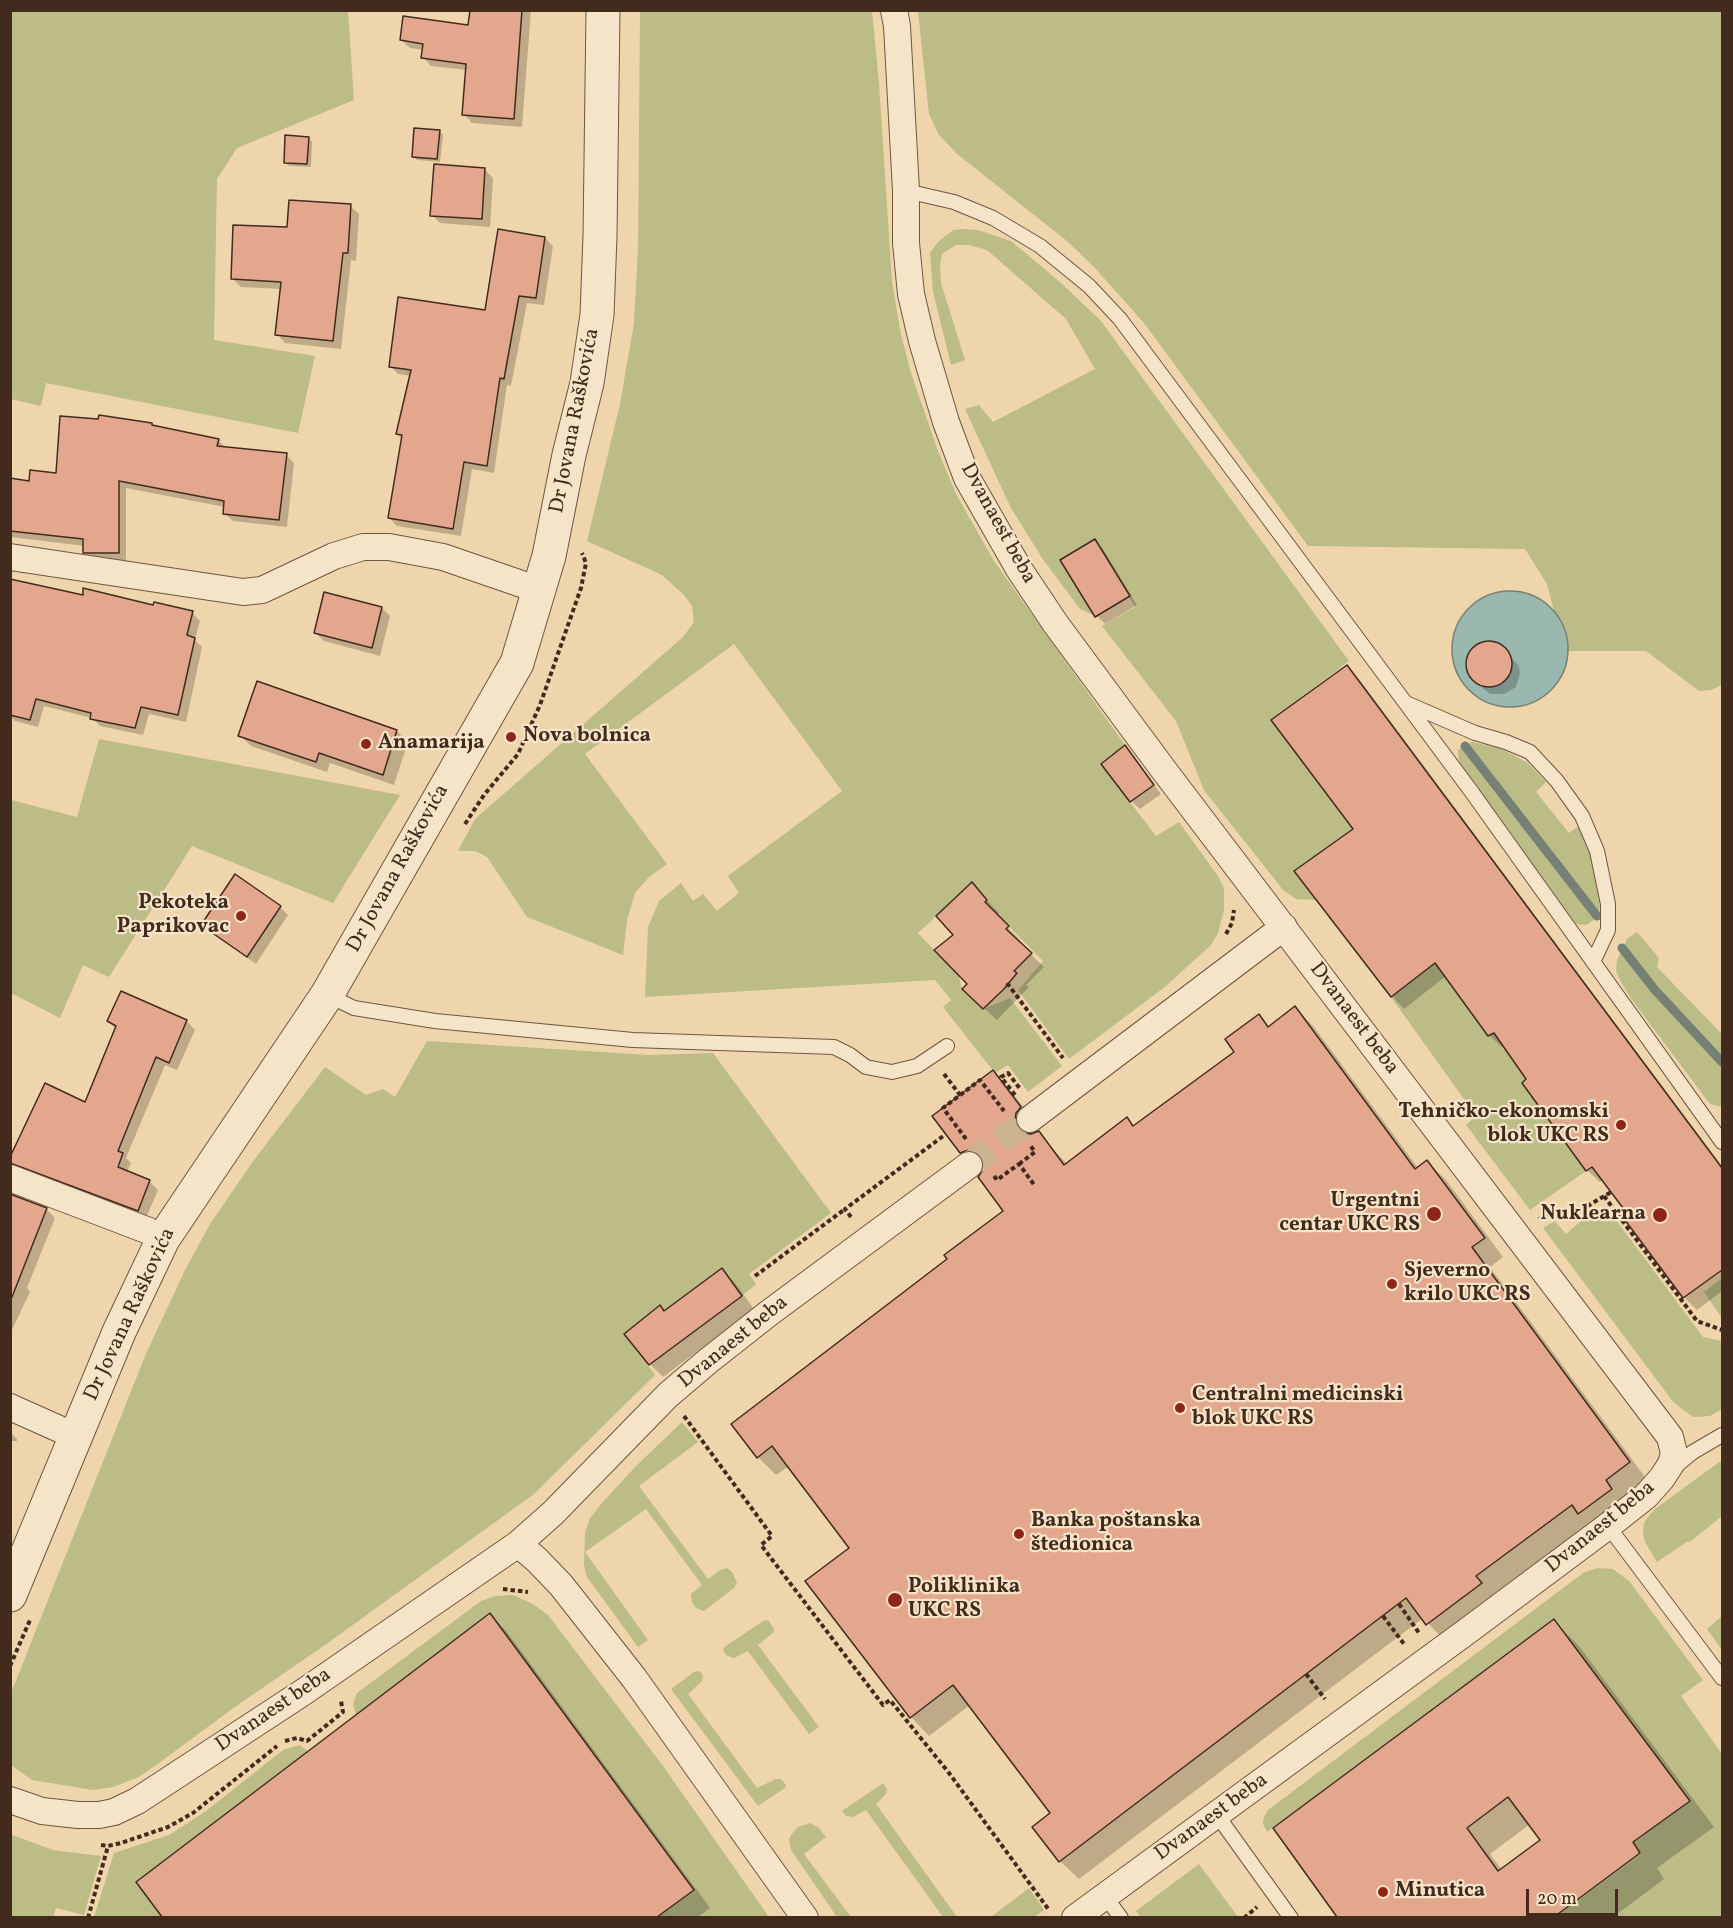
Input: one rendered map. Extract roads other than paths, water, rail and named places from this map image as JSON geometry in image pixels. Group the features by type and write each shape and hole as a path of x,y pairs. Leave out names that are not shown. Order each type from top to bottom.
{"street":[{"name":"Dr Jovana Raškovića","path":"10,1595 119,1332 164,1239 327,995 517,663 549,556 569,455 588,383 597,315 603,10"},
{"name":"Dvanaest beba","path":"894,10 897,26 906,190 906,243 913,303 946,422 967,478 1019,568 1056,623 1670,1437 1674,1453 1671,1464 1662,1478 1646,1496 1608,1526 1105,1896 1063,1915"},
{"path":"10,557 243,591 262,590 334,556 363,547 389,547 443,557 539,590"},
{"path":"1024,1109 1284,927"},
{"name":"Dvanaest beba","path":"10,1800 42,1811 78,1815 114,1812 137,1801 302,1693 518,1544 553,1513 668,1395 769,1312 969,1165"},
{"path":"10,1178 149,1231 164,1239"},
{"path":"10,1407 75,1436"},
{"path":"518,1544 561,1585 634,1678 805,1917"}],"lane":[{"path":"906,190 954,202 993,218 1040,246 1089,286 1120,320 1471,791 1722,1142"},
{"path":"1404,702 1475,733 1506,741 1530,753 1557,782 1582,816 1597,851 1608,904 1608,930 1593,962"},
{"path":"327,995 354,1008 435,1021 633,1040 834,1047 866,1067 892,1072 917,1066 947,1046"},
{"path":"1708,1122 1722,1125"},
{"path":"1662,1478 1693,1452 1722,1436"},
{"path":"1608,1526 1722,1678"},
{"path":"1217,1815 1291,1917"},
{"path":"1105,1896 1121,1917"}],"water":[{"path":"1510,591 1532,596 1551,608 1563,627 1568,649 1563,671 1551,690 1532,702 1510,707 1488,702 1469,690 1457,671 1452,649 1457,627 1469,608 1488,596"}],"waterway":[{"path":"1465,746 1597,916"},
{"path":"1622,948 1655,990 1722,1062"}],"tunnel":[{"path":"969,1165 1030,1119"}],"place":[{"name":"Nova bolnica","path":"511,737"},
{"name":"Anamarija","path":"366,744"},
{"name":"Pekoteka Paprikovac","path":"241,916"},
{"name":"Tehničko-ekonomski blok UKC RS","path":"1621,1125"},
{"name":"Urgentni centar UKC RS","path":"1434,1214"},
{"name":"Nuklearna","path":"1660,1215"},
{"name":"Sjeverno krilo UKC RS","path":"1392,1284"},
{"name":"Centralni medicinski blok UKC RS","path":"1180,1408"},
{"name":"Banka poštanska štedionica","path":"1019,1534"},
{"name":"Poliklinika UKC RS","path":"895,1600"},
{"name":"Minutica","path":"1383,1892"}]}
